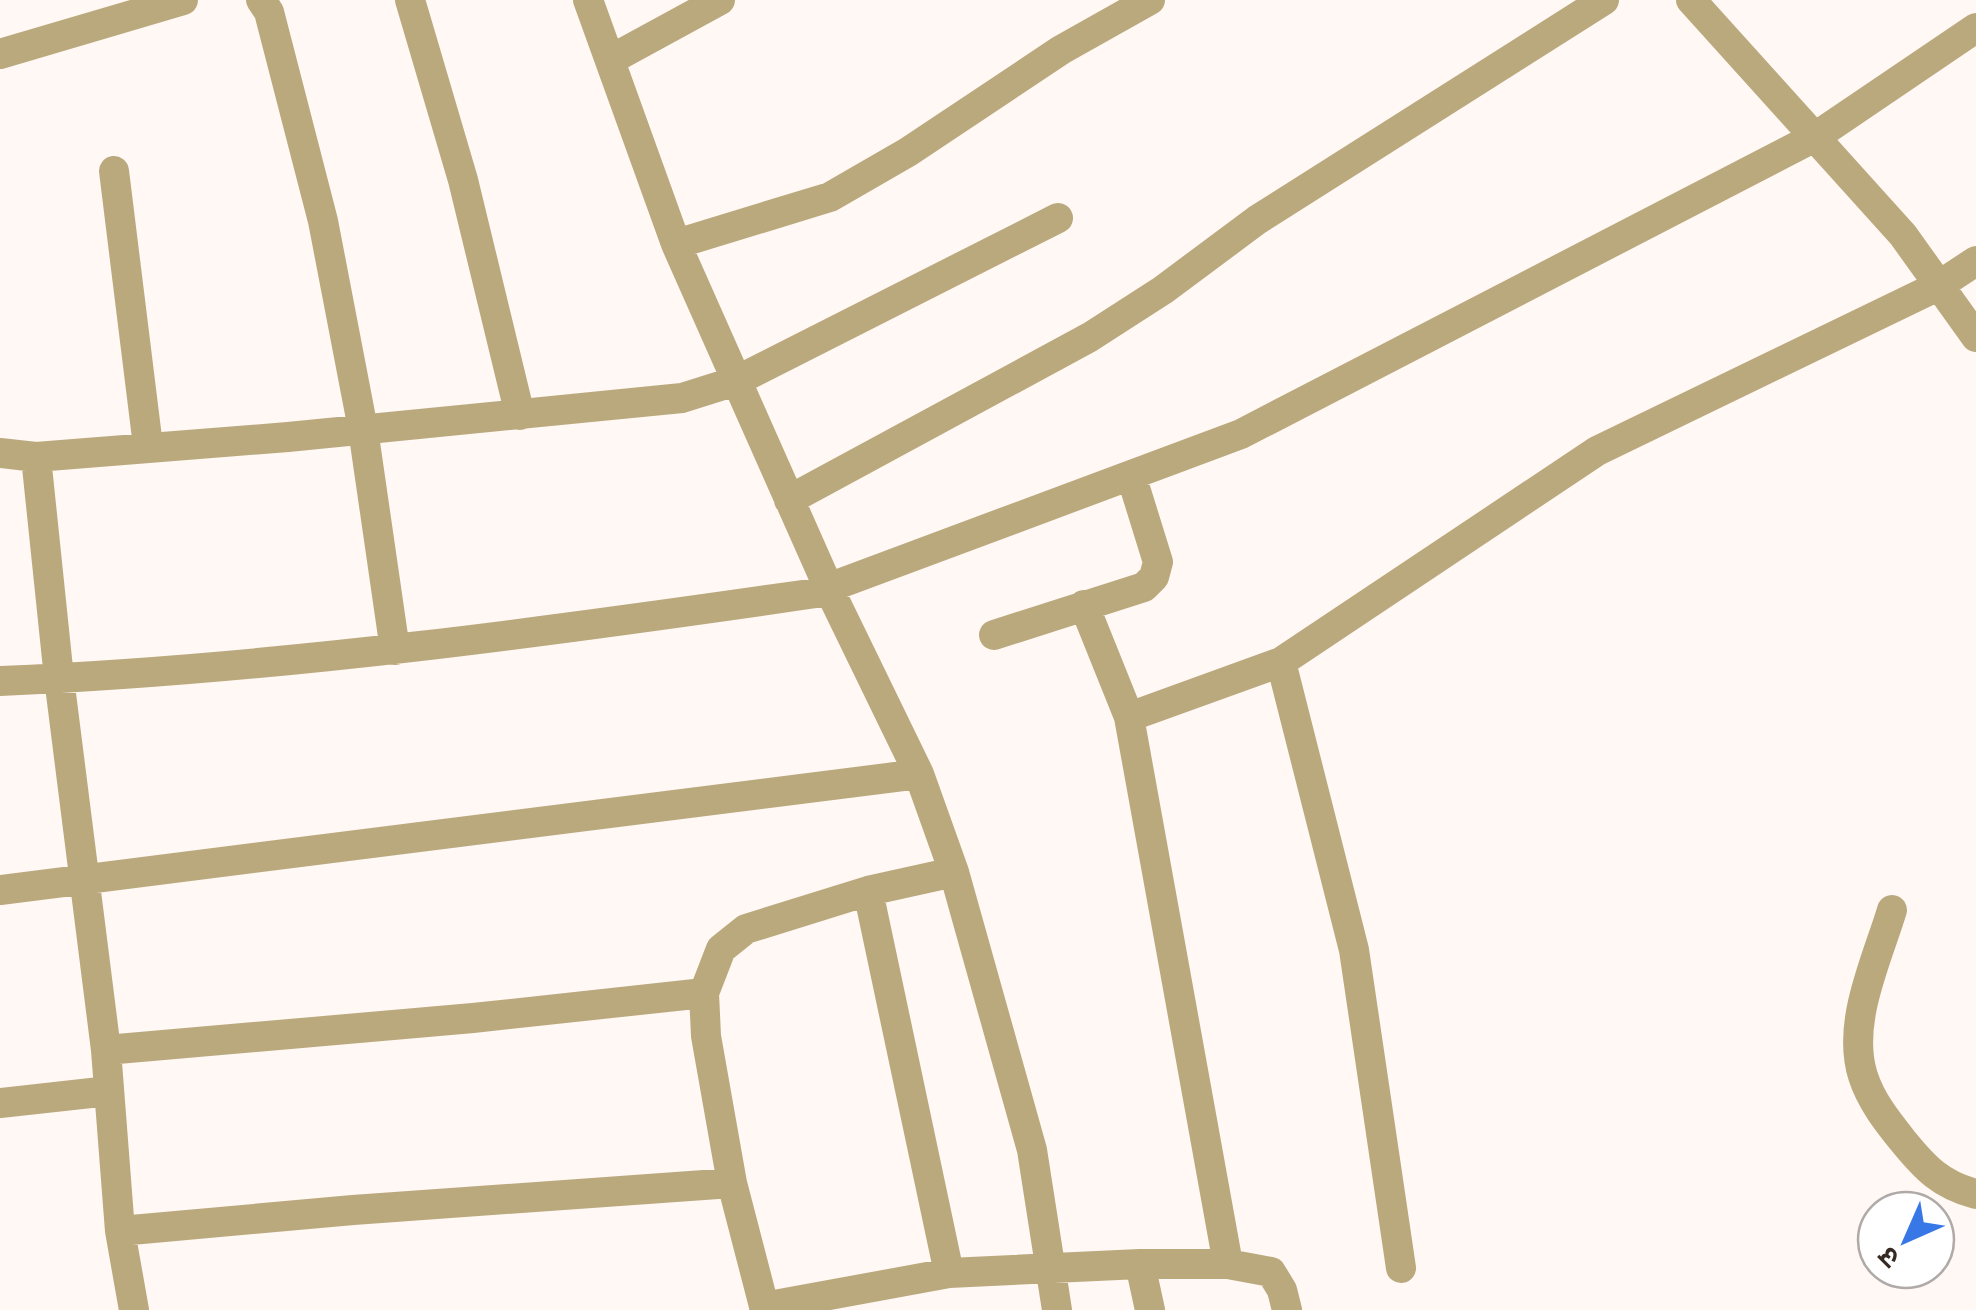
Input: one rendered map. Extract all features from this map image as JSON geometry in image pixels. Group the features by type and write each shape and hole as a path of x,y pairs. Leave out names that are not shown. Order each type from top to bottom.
{"street":[{"path":"0,54 183,0"},
{"path":"260,0 269,12 323,221 364,430 395,650"},
{"path":"410,0 463,180 520,415"},
{"path":"588,0 676,244 830,591 919,774 954,872 1032,1150 1057,1310"},
{"path":"610,60 720,0"},
{"path":"676,244 830,196 908,152 1061,50 1150,0"},
{"path":"789,500 1090,337 1164,290 1257,220 1604,0"},
{"path":"1691,0 1902,235 1976,338"},
{"path":"0,681 395,650 830,591 836,585 1241,434 1815,138 1976,28"},
{"path":"114,170 148,446"},
{"path":"0,454 36,457 682,398 736,381 1058,218"},
{"path":"1129,717 1281,662 1597,450 1938,286 1976,261"},
{"path":"36,457 106,1050 120,1231 134,1310"},
{"path":"994,635 1144,587 1154,578 1158,562 1131,474"},
{"path":"1084,605 1129,717 1228,1264"},
{"path":"1281,662 1354,950 1401,1268"},
{"path":"0,890 919,774"},
{"path":"954,872 868,891 746,929 721,948 704,993 706,1036 732,1183 764,1308 906,1296 950,1273 1228,1264 1271,1272 1282,1290 1287,1310"},
{"path":"868,891 950,1273"},
{"path":"1892,910 1858,1026 1862,1073 1877,1107 1930,1175 1976,1194"},
{"path":"106,1050 704,993"},
{"path":"0,1103 109,1091"},
{"path":"120,1231 732,1183"},
{"path":"1140,1264 1150,1310"}]}
